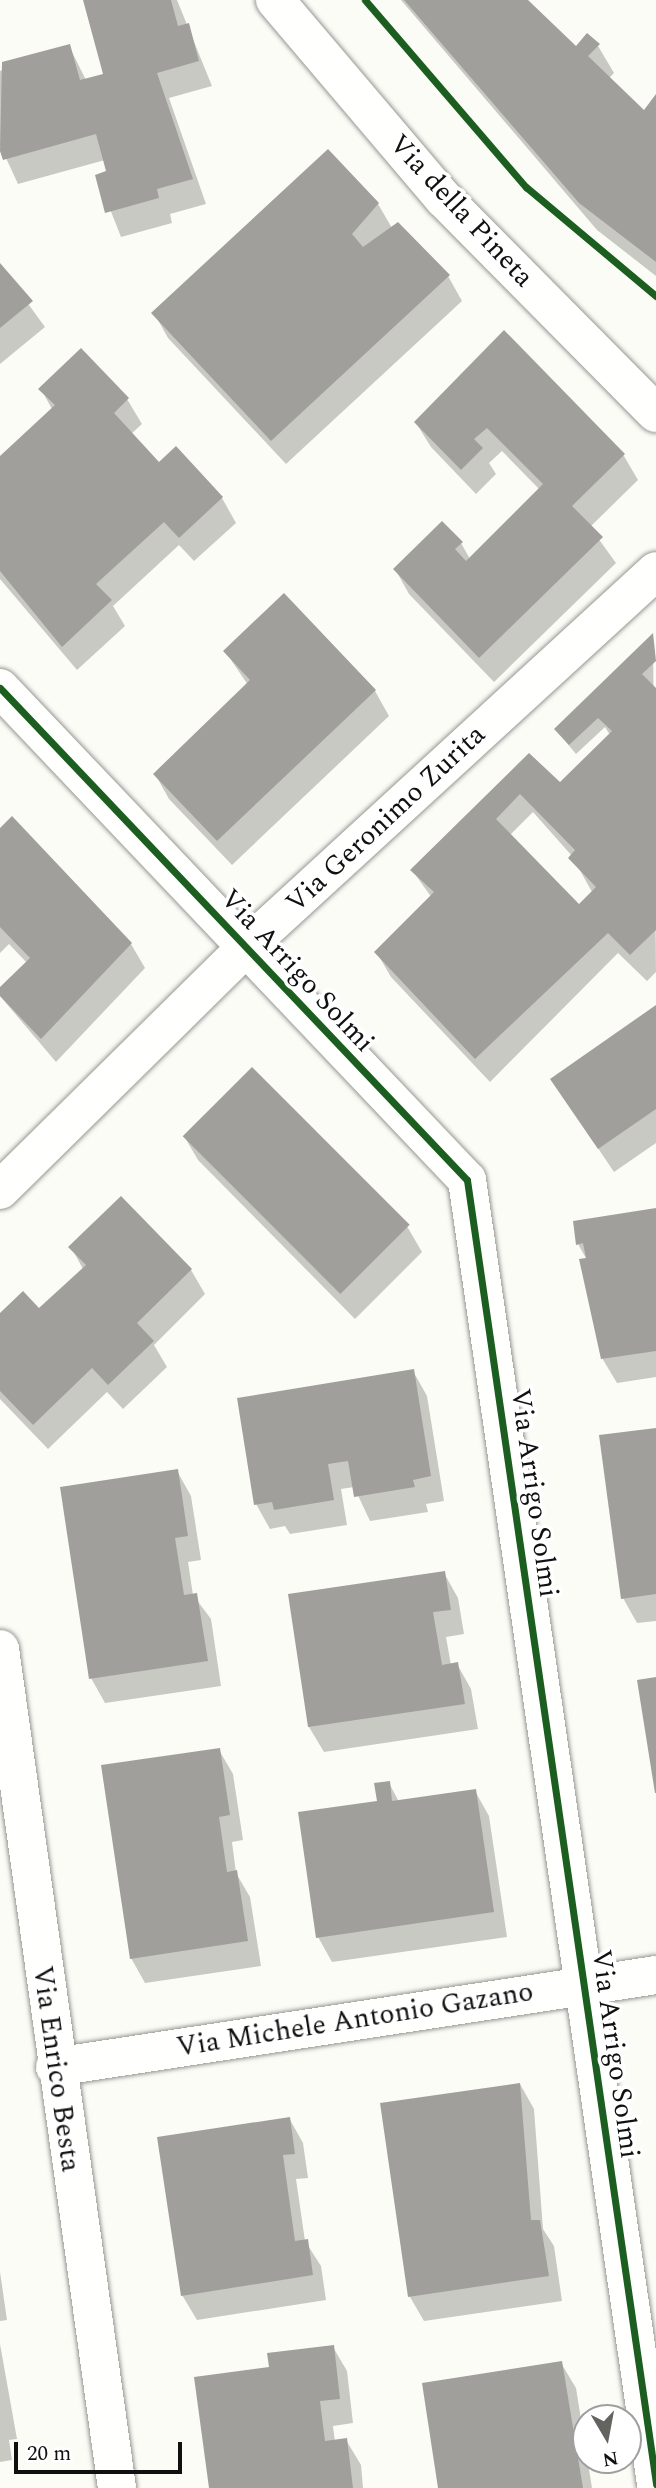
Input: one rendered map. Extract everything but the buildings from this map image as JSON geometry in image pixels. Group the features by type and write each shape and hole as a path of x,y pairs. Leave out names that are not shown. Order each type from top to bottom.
{"street":[{"name":"Via della Pineta","path":"275,0 444,199 656,413"},
{"name":"Via Geronimo Zurita","path":"0,1190 246,947 656,571"},
{"name":"Via Arrigo Solmi","path":"0,688 467,1180 656,2484"},
{"name":"Via Enrico Besta","path":"0,1650 55,2067 117,2488"},
{"name":"Via Michele Antonio Gazano","path":"55,2067 656,1975"}],"cycle path":[{"path":"365,0 526,187 656,296"},
{"path":"0,688 467,1180 656,2484"}]}
